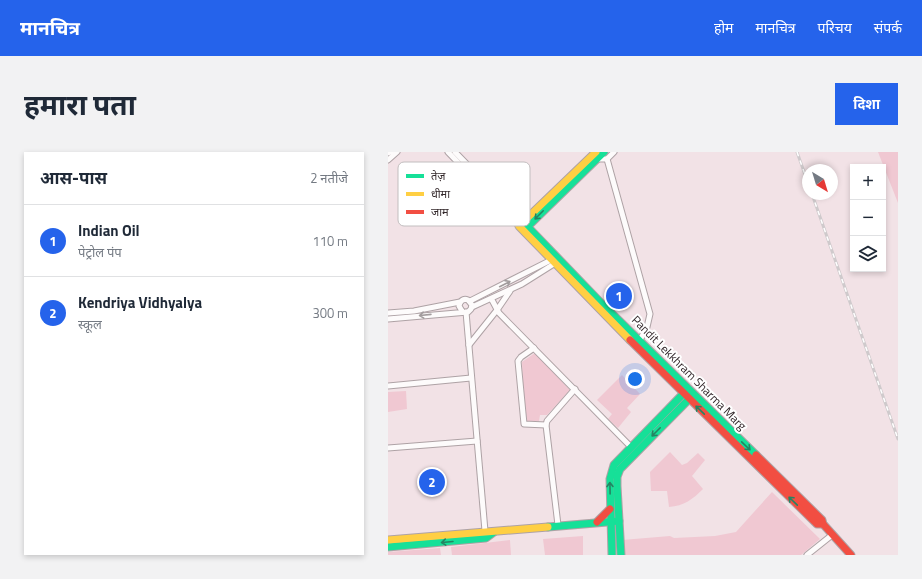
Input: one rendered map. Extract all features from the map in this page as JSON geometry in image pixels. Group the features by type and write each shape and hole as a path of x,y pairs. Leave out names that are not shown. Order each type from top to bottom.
{"main road":[{"path":"530,219 597,155 606,155"},
{"name":"Pandit Lekkhram Sharma Marg","path":"523,226 555,261 688,394 822,520 823,524 851,555"},
{"name":"Pandit Lekkhram Sharma Marg","path":"555,261 640,340 688,394"},
{"path":"612,555 610,521 611,472 615,464 631,447 688,394"},
{"path":"621,555 617,482 620,469 688,394"},
{"path":"597,522 610,509"},
{"path":"388,540 485,530 494,532 619,521"},
{"path":"388,547 486,538 494,532"}],"street":[{"path":"388,153 392,152"},
{"path":"388,160 398,152"},
{"path":"448,152 458,162"},
{"name":"Pandit Lekkhram Sharma Marg","path":"455,152 464,162"},
{"path":"614,152 606,155 650,314 647,327 640,340"},
{"path":"388,319 464,312 511,290 555,261"},
{"path":"388,313 414,311 460,302 466,299 470,301 555,261"},
{"path":"469,345 511,290"},
{"path":"492,300 497,310 631,447"},
{"path":"470,301 472,307"},
{"path":"460,302 459,308 464,312 469,345 485,530"},
{"path":"534,348 521,357 518,361 524,424 546,425"},
{"path":"388,386 471,378"},
{"path":"558,526 546,425 547,421 575,389"},
{"path":"388,448 478,441"},
{"path":"807,555 832,534"}],"shaded area":[{"path":"878,152 898,152 898,203 886,172 886,164 883,164"},
{"path":"535,353 570,390 547,415 540,415 539,421 527,421 523,391 522,362"},
{"path":"622,375 640,394 627,408 631,412 618,428 608,419 612,414 597,400"},
{"path":"406,391 407,409 388,412 388,392"},
{"path":"670,452 682,465 687,463 698,453 705,460 692,476 703,489 688,501 669,507 667,491 651,491 650,472"},
{"path":"772,492 820,539 801,555 624,555 622,540 670,536 674,538 715,536 736,532"},
{"path":"583,536 583,555 545,555 543,539"},
{"path":"510,540 511,555 452,555 451,547"},
{"path":"440,548 441,555 388,555 388,552"}],"railway":[{"path":"797,152 802,166"},
{"path":"814,200 898,439"}],"traffic: fast":[{"path":"530,224 604,152"},
{"path":"527,226 601,303 756,455"},
{"path":"525,229 528,226"},
{"path":"612,555 610,479 614,465 686,391"},
{"path":"621,555 617,486 617,477 620,469 692,396"},
{"path":"548,527 619,521"},
{"path":"388,547 486,538 494,532"}],"traffic: slow":[{"path":"530,215 596,152"},
{"path":"519,226 630,340"},
{"path":"388,540 548,527"}],"traffic: jam":[{"path":"630,340 817,524 823,524"},
{"path":"756,455 822,520 823,524 851,555"},
{"path":"597,522 610,509"}],"place":[{"name":"Indian Oil","path":"619,296"},
{"name":"Kendriya Vidhyalya","path":"432,482"}]}
